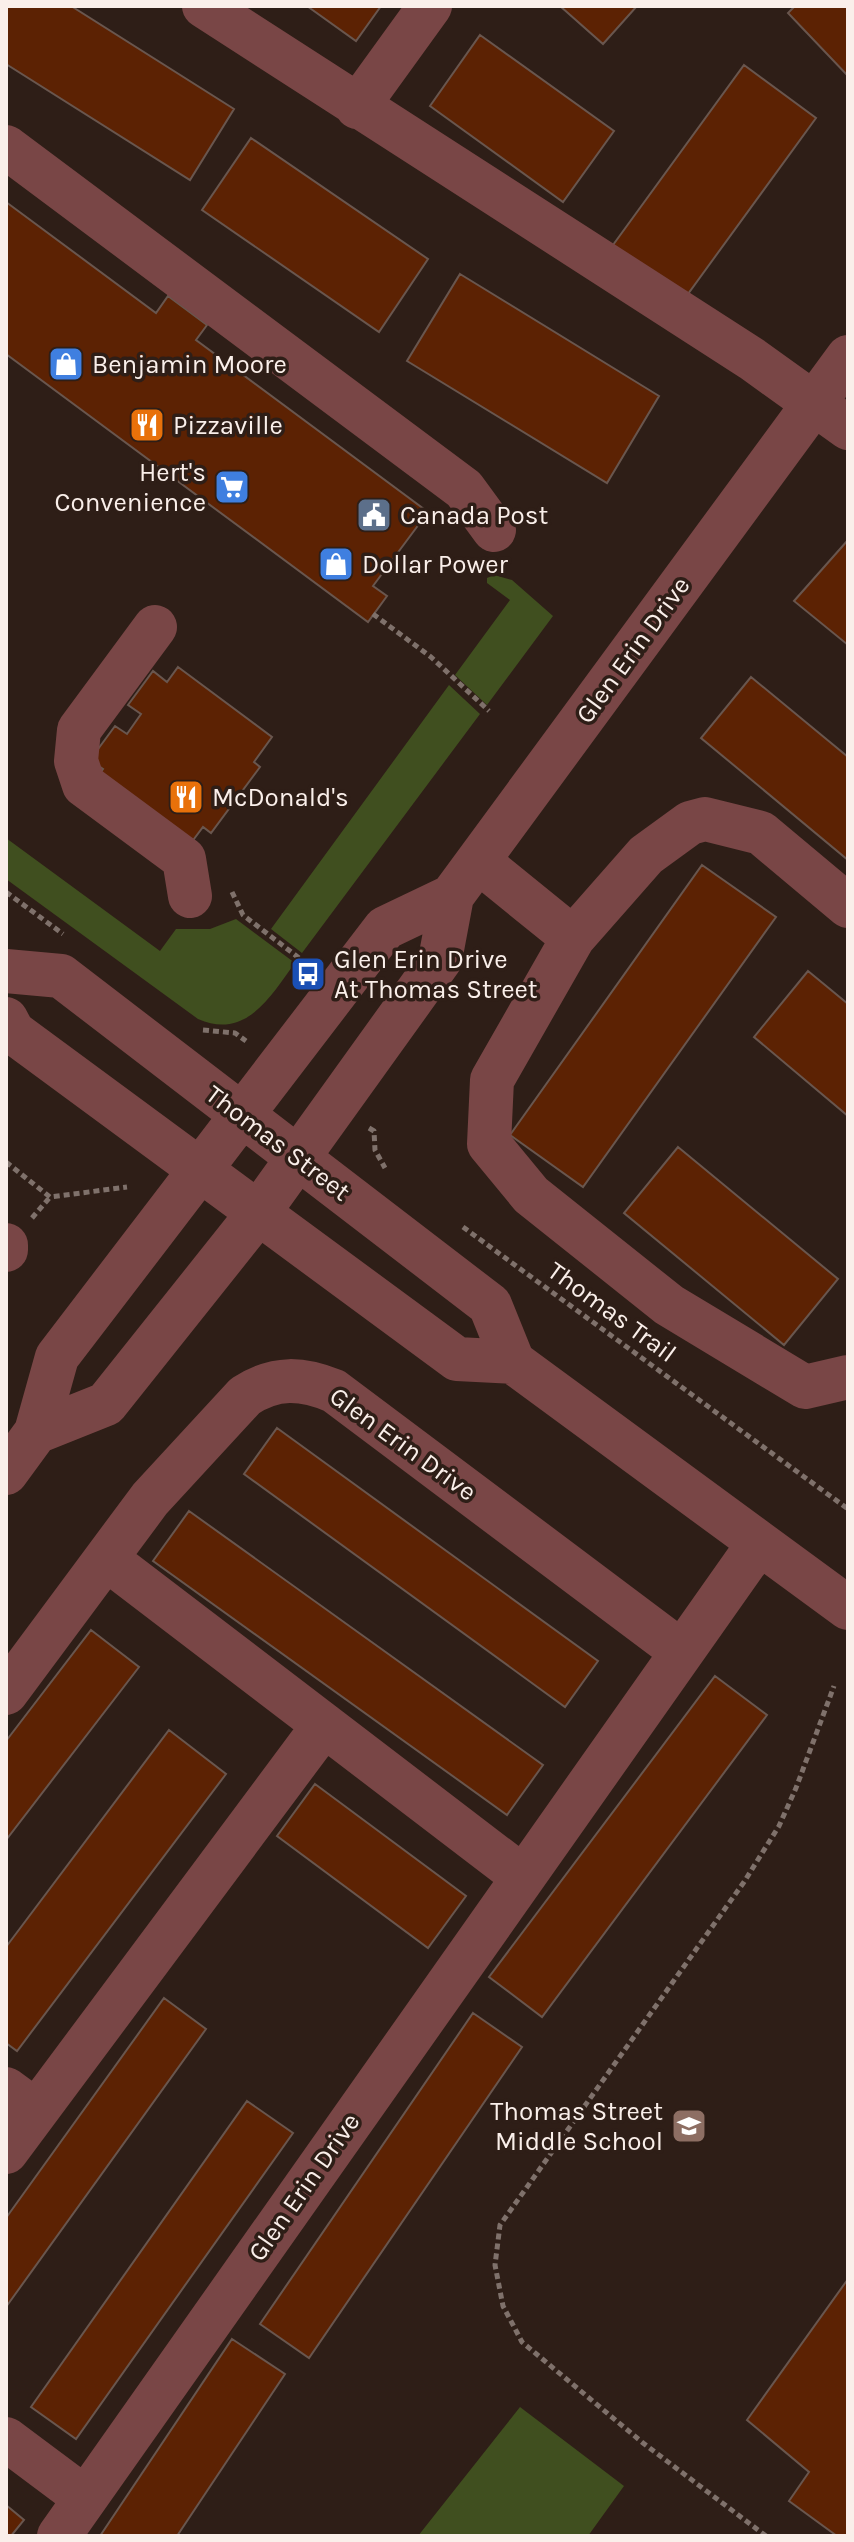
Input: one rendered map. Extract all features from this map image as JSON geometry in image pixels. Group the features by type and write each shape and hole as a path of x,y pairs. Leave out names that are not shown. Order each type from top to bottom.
{"street":[{"path":"204,6 739,350 831,416"},
{"path":"357,107 430,6"},
{"path":"6,147 464,489 494,530"},
{"name":"Glen Erin Drive","path":"36,1432 106,1404 259,1212 440,960 452,896 831,416 848,357"},
{"path":"155,627 79,730 76,761 84,785 184,859 210,892"},
{"path":"848,906 761,833 705,819 690,823 646,855 573,938 492,1080 489,1144 531,1195 669,1305 805,1387 848,1377"},
{"path":"478,861 573,938"},
{"name":"Glen Erin Drive","path":"6,1473 36,1432 57,1357 385,928 452,896"},
{"name":"Thomas Street","path":"6,971 61,976 490,1305 513,1362"},
{"path":"6,1019 13,1032 457,1359 513,1362 848,1608"},
{"name":"Glen Erin Drive","path":"6,1693 108,1560 150,1499 245,1396 260,1386 282,1380 307,1380 334,1391 682,1652"},
{"name":"Glen Erin Drive","path":"59,2536 759,1543"},
{"path":"108,1560 523,1877"},
{"path":"6,2152 21,2100 324,1725"},
{"path":"6,2439 85,2498"}],"path":[{"path":"373,614 431,657 489,711"},
{"path":"210,892 303,961"},
{"path":"374,1131 375,1150 393,1177"},
{"path":"6,1162 50,1197 127,1187"},
{"name":"Thomas Trail","path":"457,1223 848,1509"},
{"path":"766,2536 643,2443 522,2342 503,2306 495,2265 500,2225 744,1882 779,1826 834,1686"}],"green space":[{"path":"494,575 512,580 553,616 487,705 455,675 510,600 487,583 487,578"},
{"path":"449,685 480,714 302,953 271,929"},
{"path":"6,838 160,951 176,929 210,929 236,919 295,963 266,1001 243,1019 230,1024 215,1024 198,1019 6,879"},
{"path":"520,2407 624,2486 588,2536 418,2536"}],"building":[{"path":"7,6 71,6 234,109 190,180 6,64"},
{"path":"307,6 381,6 356,41"},
{"path":"560,6 637,6 603,44"},
{"path":"795,6 848,6 848,76 788,13"},
{"path":"480,35 614,131 563,202 430,106"},
{"path":"744,65 816,118 685,298 613,245"},
{"path":"251,138 428,259 379,332 202,210"},
{"path":"6,202 156,313 168,296 207,325 196,340 428,512 373,586 387,596 368,622 6,354"},
{"path":"460,274 659,396 607,483 407,361"},
{"path":"848,540 848,645 794,601"},
{"path":"178,667 272,737 254,762 260,767 211,833 203,827 188,847 93,783 103,769 90,760 115,726 127,734 141,714 128,705 153,671 167,682"},
{"path":"751,677 848,757 848,860 701,738"},
{"path":"702,865 776,917 583,1187 510,1135"},
{"path":"808,971 848,1004 848,1116 754,1037"},
{"path":"678,1147 838,1279 784,1345 624,1213"},
{"path":"277,1428 598,1661 565,1707 244,1474"},
{"path":"189,1511 543,1765 507,1815 153,1561"},
{"path":"91,1630 139,1667 6,1840 6,1741"},
{"path":"715,1676 767,1715 542,2017 489,1977"},
{"path":"169,1730 226,1774 17,2051 6,2043 6,1947"},
{"path":"315,1784 466,1896 428,1948 277,1836"},
{"path":"164,1998 206,2029 6,2307 6,2218"},
{"path":"473,2013 522,2047 309,2358 260,2324"},
{"path":"247,2101 293,2133 76,2439 31,2407"},
{"path":"848,2279 848,2536 837,2536 789,2501 809,2472 747,2420"},
{"path":"232,2339 285,2374 177,2536 100,2536"},
{"path":"6,2505 24,2520 11,2536 6,2536"}],"place":[{"name":"Benjamin Moore","path":"66,364"},
{"name":"Pizzaville","path":"147,425"},
{"name":"Hert's Convenience","path":"232,487"},
{"name":"Canada Post","path":"374,515"},
{"name":"Dollar Power","path":"336,564"},
{"name":"McDonald's","path":"186,797"},
{"name":"Glen Erin Drive At Thomas Street","path":"308,974"},
{"name":"Thomas Street Middle School","path":"689,2126"}]}
